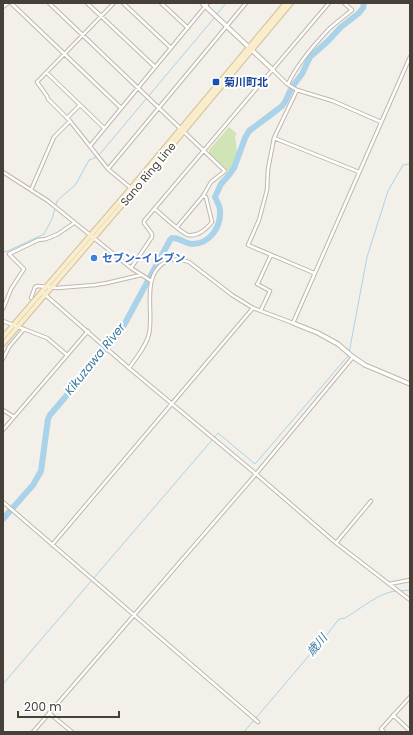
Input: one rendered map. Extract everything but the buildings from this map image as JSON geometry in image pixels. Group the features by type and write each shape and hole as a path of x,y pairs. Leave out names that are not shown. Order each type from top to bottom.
{"main road":[{"name":"Sano Ring Line","path":"250,49 286,3"},
{"name":"Sano Ring Line","path":"44,293 47,286 133,190 250,49 291,3"},
{"name":"Sano Ring Line","path":"3,344 16,326 44,293 52,287 92,237"},
{"name":"Sano Ring Line","path":"3,337 16,326"}],"street":[{"path":"3,7 9,3 121,108"},
{"path":"49,3 225,171 211,182 203,196 177,227"},
{"path":"87,3 155,67"},
{"path":"114,3 38,82 48,99 70,121 108,169 133,190"},
{"path":"123,3 171,48"},
{"path":"161,3 188,28"},
{"path":"202,3 207,5 226,26 287,84 297,90 332,101 381,122"},
{"path":"108,169 246,3"},
{"path":"131,268 152,237 152,234 144,222 329,3"},
{"path":"287,84 309,50 329,29 352,10 344,3"},
{"path":"90,146 207,5"},
{"path":"294,323 314,273 410,57"},
{"path":"47,73 104,128"},
{"path":"297,90 274,138 268,169 267,190 258,220 248,245 314,273"},
{"path":"67,118 80,105"},
{"path":"31,190 54,137 70,121"},
{"path":"274,138 359,172"},
{"path":"3,172 57,208 131,268 151,281"},
{"path":"155,209 189,235 196,234 207,228 212,222 208,202 206,197 203,196"},
{"path":"3,309 11,289 24,269 9,254 38,240 46,239 58,234 74,223"},
{"path":"261,310 270,291 257,284 271,255"},
{"path":"130,368 143,348 149,334 151,281 156,271 164,263 175,259 189,262 232,295 253,308 318,333 338,344 353,357 373,369 392,375 410,384"},
{"path":"31,298 35,287 47,286 57,288 107,283 141,275"},
{"path":"44,293 336,543 410,600"},
{"path":"52,545 253,308"},
{"path":"3,321 47,338 67,355"},
{"path":"3,358 9,347 24,329"},
{"path":"3,430 88,331"},
{"path":"33,732 256,474 353,357"},
{"path":"3,410 14,417"},
{"path":"336,543 371,501"},
{"path":"3,502 258,722"},
{"path":"389,584 410,580"},
{"path":"384,732 381,729 409,699"},
{"path":"49,713 72,732"},
{"path":"393,715 410,731"}],"green space":[{"path":"229,127 237,134 235,136 237,159 230,172 209,153 209,150"}],"waterway":[{"path":"217,14 226,3"},
{"name":"Kikuzawa River","path":"3,519 33,485 41,471 48,419 50,415 123,327 170,240 175,238 192,244 204,241 213,234 219,223 220,217 220,207 215,197 221,184 234,168 249,131 282,106 292,87 302,74 310,57 341,27 359,13 363,8 364,3"},
{"path":"99,155 215,17"},
{"path":"3,252 44,234 52,219 57,201 76,184 89,160 97,157"},
{"path":"349,353 367,257 388,191 403,165 410,164"},
{"path":"3,684 218,433 255,464 348,356"},
{"name":"歳川","path":"400,591 410,590"},
{"name":"歳川","path":"256,718 339,619 345,618 377,597 397,591"},
{"name":"歳川","path":"244,732 254,720"}],"place":[{"name":"菊川町北","path":"216,82"},
{"name":"セブン-イレブン","path":"94,258"}]}
